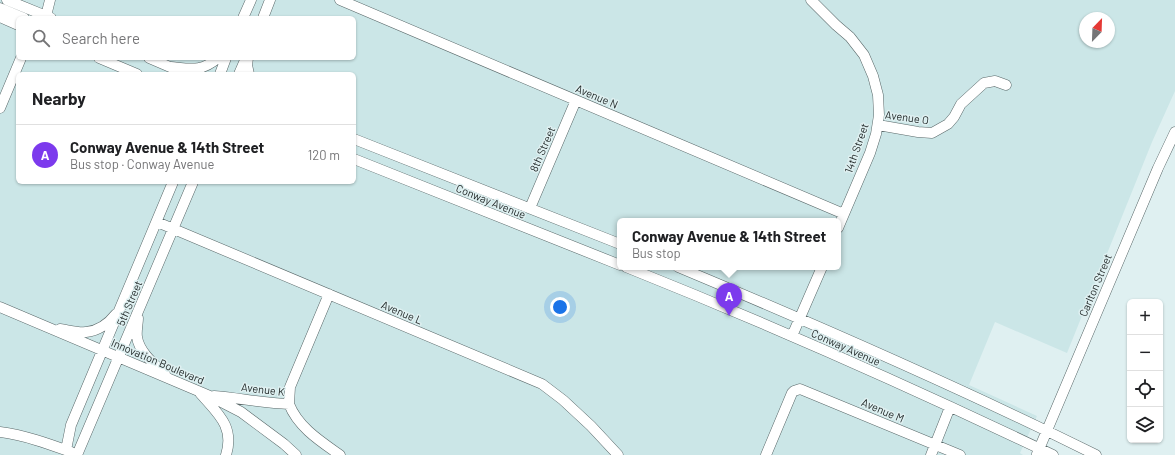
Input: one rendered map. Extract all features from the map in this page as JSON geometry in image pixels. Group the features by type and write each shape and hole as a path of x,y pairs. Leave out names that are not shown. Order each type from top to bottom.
{"street":[{"path":"48,16 50,0"},
{"path":"244,16 251,0"},
{"path":"264,16 270,0"},
{"name":"Avenue N","path":"340,0 844,214"},
{"name":"14th Street","path":"811,0 850,37 864,55 873,76 878,96 879,115 876,134 870,154 841,221"},
{"path":"11,1 30,14 42,16"},
{"path":"0,8 19,16"},
{"path":"0,17 16,24"},
{"path":"0,108 20,60"},
{"path":"104,60 132,72"},
{"path":"154,60 183,72"},
{"path":"171,67 199,69 207,66 215,60"},
{"path":"221,72 225,60"},
{"path":"240,72 246,60"},
{"path":"247,60 249,72"},
{"name":"Avenue O","path":"878,125 932,133 948,124 962,104 984,83 995,81 1006,85"},
{"name":"8th Street","path":"530,208 576,100"},
{"name":"Carlton Street","path":"1038,452 1158,168 1175,132"},
{"name":"Conway Avenue","path":"356,140 617,243"},
{"name":"Conway Avenue","path":"356,160 617,263"},
{"name":"5th Street","path":"66,450 71,425 172,184"},
{"name":"5th Street","path":"78,455 192,184"},
{"name":"Avenue L","path":"157,222 542,384 563,400 596,431 618,455"},
{"name":"Conway Avenue","path":"633,270 792,336 950,407 1038,452 1053,455"},
{"name":"Conway Avenue","path":"685,270 920,371 1096,455"},
{"path":"792,336 821,270"},
{"path":"289,404 290,387 329,294"},
{"name":"Innovation Boulevard","path":"0,307 210,396 242,412 296,455"},
{"path":"48,328 87,332 101,327 111,320 120,310"},
{"path":"138,312 137,337 141,348 154,365 171,379"},
{"name":"Avenue M","path":"766,455 792,393 800,388 960,455"},
{"path":"197,391 221,417 227,427 229,439 226,455"},
{"name":"Avenue K","path":"210,396 234,397 271,403 289,404 292,413 297,420 317,438 340,455"},
{"path":"931,455 950,407"},
{"path":"0,432 9,433 78,455"}],"shaded area":[{"path":"0,0 1175,0 1175,91 1152,142 1067,353 995,322 969,385 1037,416 1020,453 1023,455 0,455"}],"place":[{"name":"Conway Avenue & 14th Street","path":"729,316"}]}
